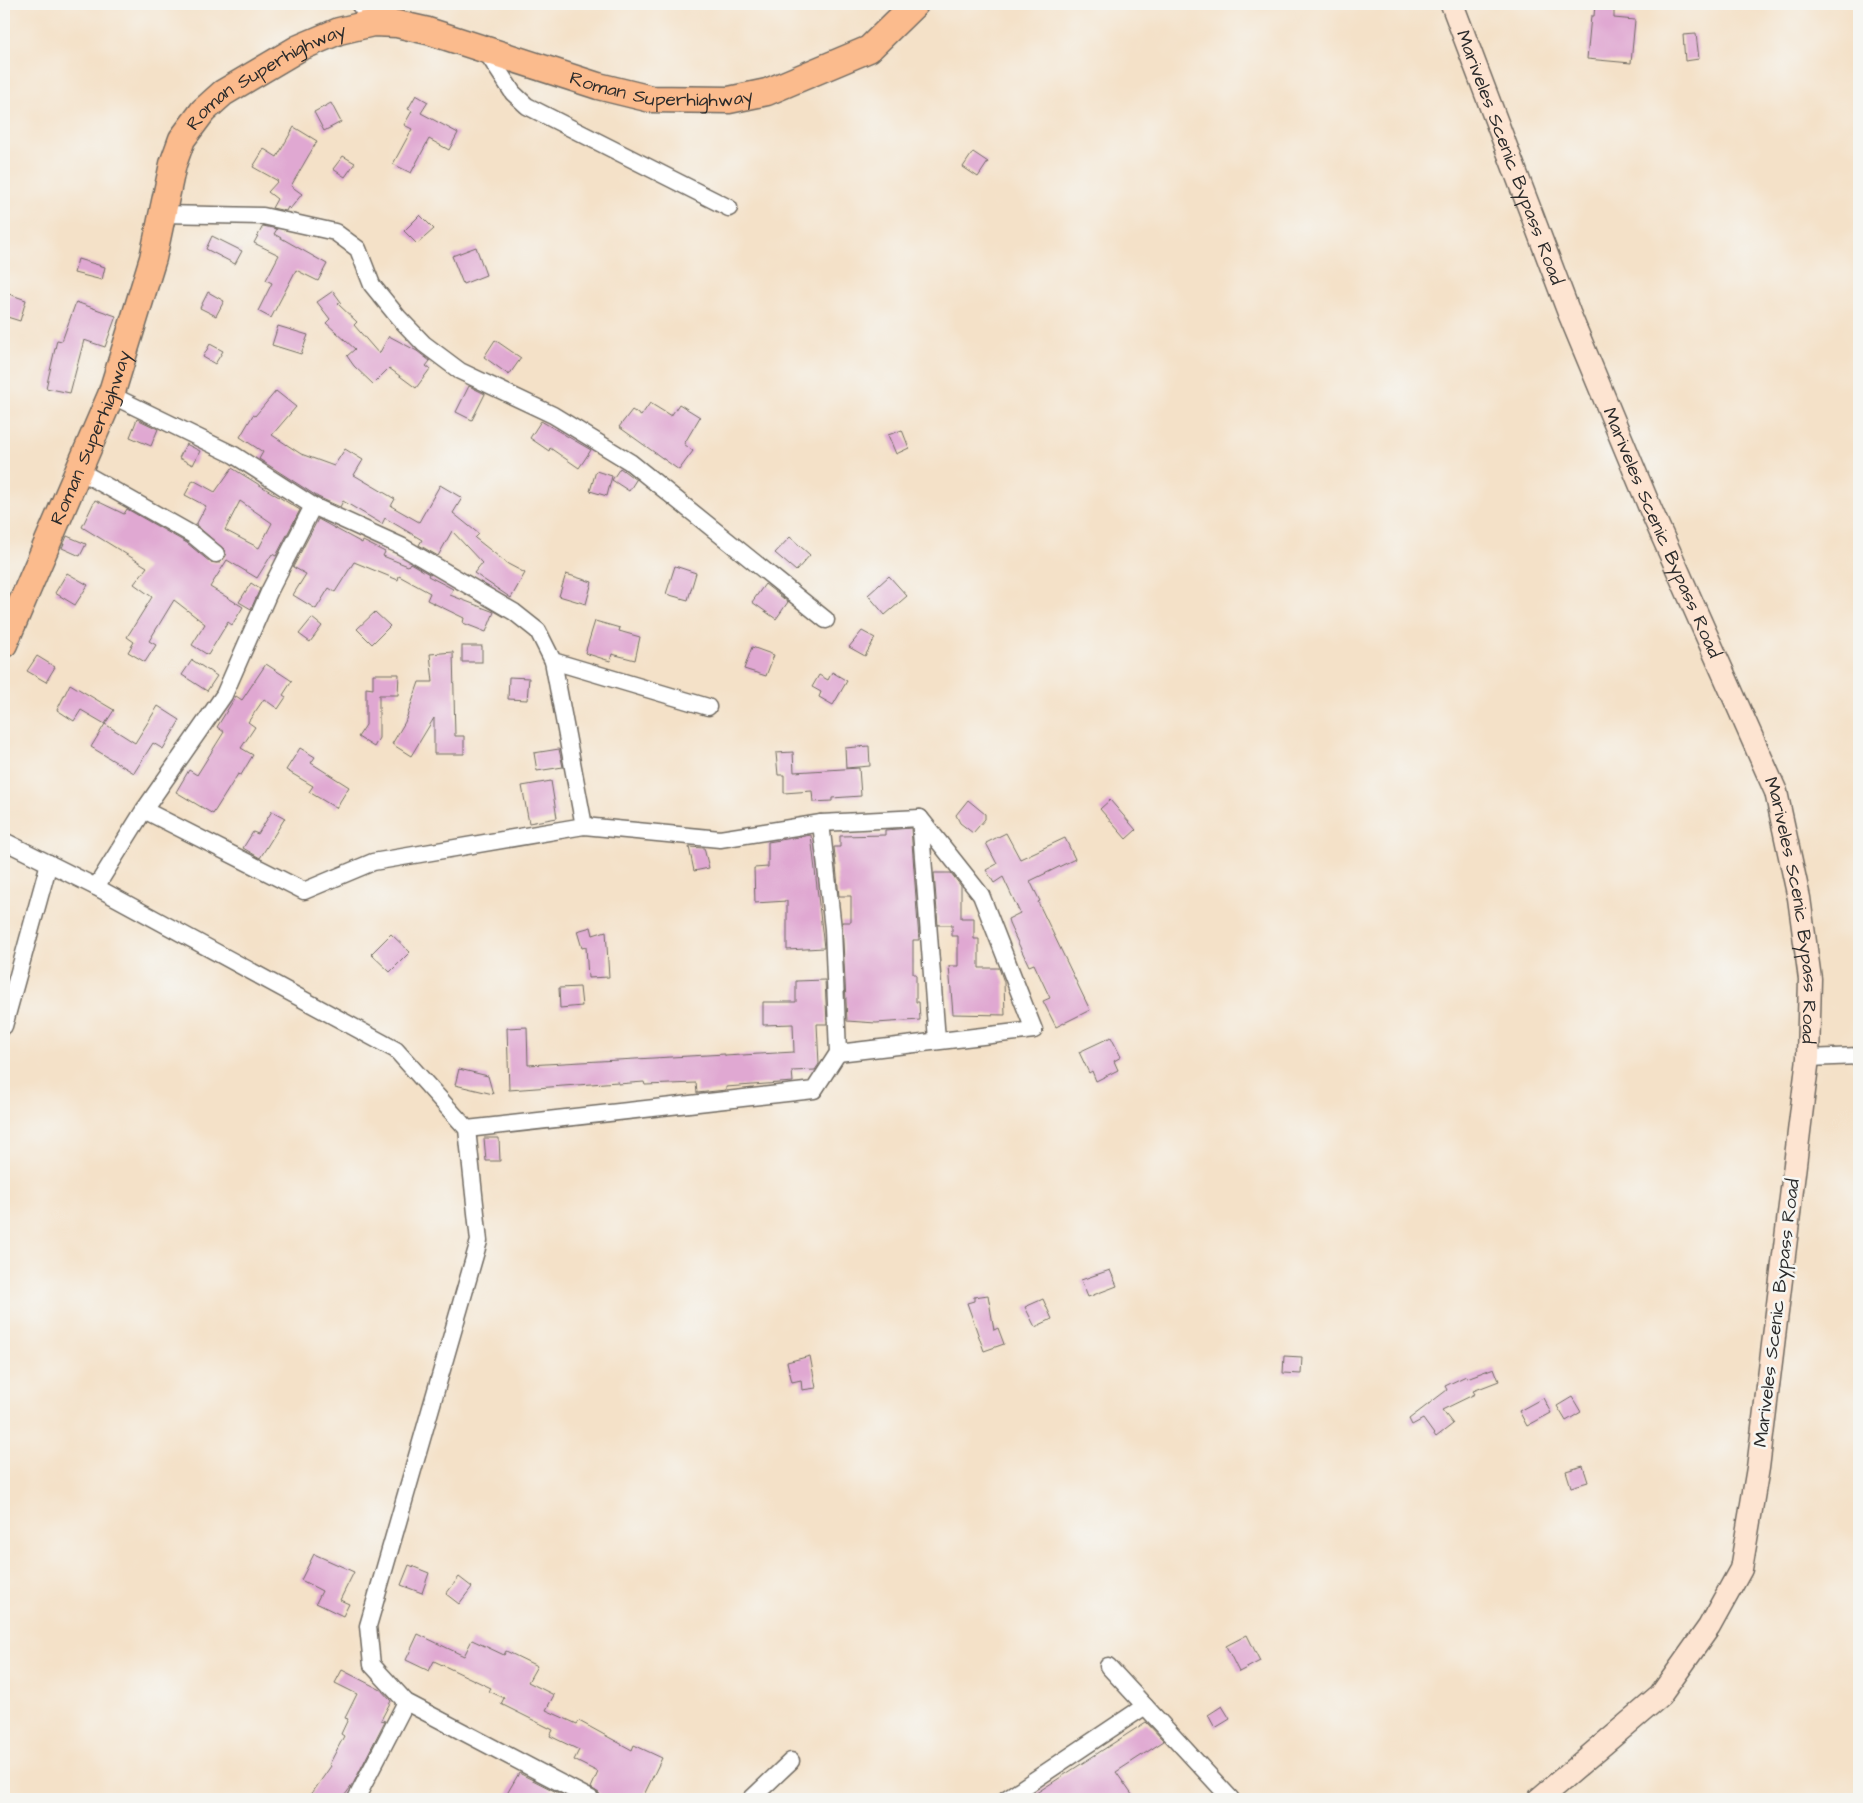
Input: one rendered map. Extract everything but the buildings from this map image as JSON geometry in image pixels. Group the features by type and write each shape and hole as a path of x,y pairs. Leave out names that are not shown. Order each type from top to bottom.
{"main road":[{"name":"Roman Superhighway","path":"4,644 111,395 153,258 162,214 182,139 203,111 223,92 299,48 339,31 366,14 428,31 598,86 651,99 729,100 767,92 869,49 915,4"},
{"name":"Mariveles Scenic Bypass Road","path":"1452,4 1569,313 1650,508 1776,792 1799,898 1810,979 1808,1058 1758,1468 1741,1569 1709,1627 1660,1696 1539,1799"}],"street":[{"path":"485,50 513,93 527,106 729,208"},
{"path":"162,214 263,216 336,232 358,248 372,284 398,317 424,344 460,372 553,415 630,462 826,620"},
{"path":"111,395 234,455 314,506 401,546 514,612 538,630 553,661 584,826"},
{"path":"78,470 193,535 216,554"},
{"path":"96,887 144,810 224,695 270,590 314,506"},
{"path":"553,661 708,707"},
{"path":"144,810 304,891 373,862 584,826 720,839 821,823 920,818"},
{"path":"838,1053 1034,1030 981,895 920,818"},
{"path":"920,818 937,1040"},
{"path":"467,1129 814,1090 838,1053 834,928 821,823"},
{"path":"4,841 96,887 396,1050 467,1129 479,1240 368,1626 372,1665 406,1702 591,1799"},
{"path":"4,1026 48,863"},
{"path":"1808,1058 1859,1056"},
{"path":"1108,1666 1145,1706 1221,1796"},
{"path":"356,1799 406,1702"},
{"path":"1006,1799 1145,1706"},
{"path":"751,1799 791,1761"}]}
